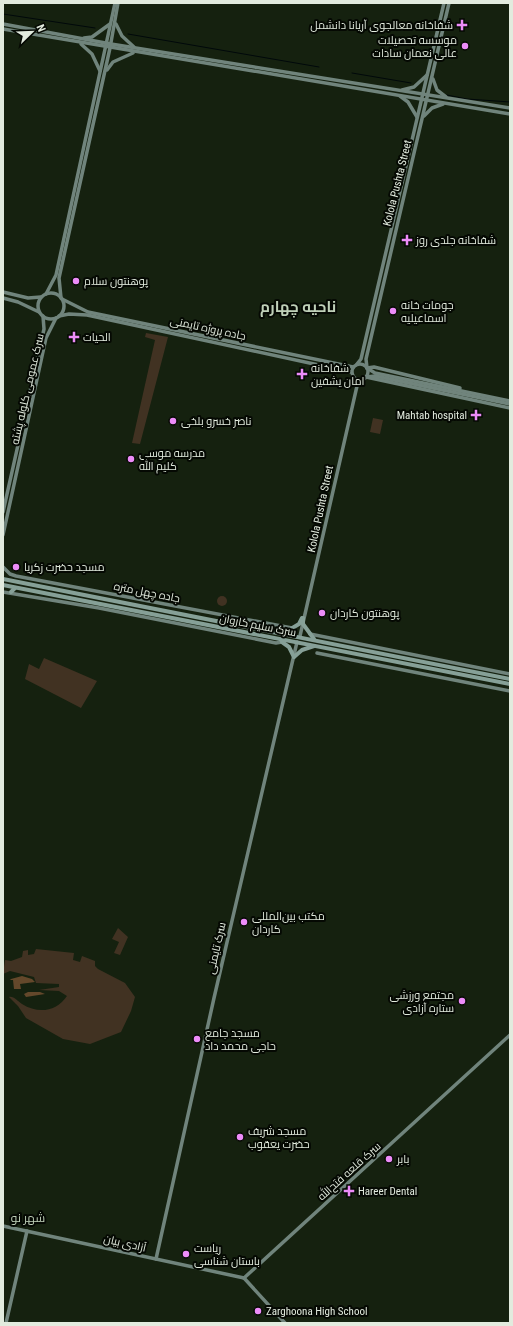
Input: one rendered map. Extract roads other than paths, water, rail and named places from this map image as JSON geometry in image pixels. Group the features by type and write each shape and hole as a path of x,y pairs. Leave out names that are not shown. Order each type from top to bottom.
{"main road":[{"path":"46,294 56,274 103,72 117,3"},
{"path":"357,386 351,372 353,367 361,359 444,3"},
{"name":"Kolola Pushta Street","path":"367,368 366,359 388,258 449,3"},
{"path":"81,38 92,37 113,22"},
{"path":"113,22 122,36 134,47"},
{"path":"3,24 253,68 399,96 510,114"},
{"path":"3,29 108,48 253,68"},
{"path":"81,43 92,54 103,72"},
{"path":"103,72 113,62 135,52"},
{"path":"267,71 510,108"},
{"path":"400,91 414,87 428,74"},
{"path":"432,75 437,90 447,98"},
{"path":"399,96 408,102 418,118"},
{"path":"422,119 432,108 446,103"},
{"path":"3,298 18,302 49,319 58,317 64,308 61,299 59,278 82,163"},
{"path":"3,292 37,299 46,294 54,294 61,299"},
{"path":"41,314 38,304 42,296"},
{"name":"جاده پروژه تایمنی","path":"61,299 88,312 128,322 353,367"},
{"name":"سرک عمومی کلوله پشته","path":"3,512 44,329 41,314"},
{"name":"جاده پروژه تایمنی","path":"58,317 77,314 103,320 128,322 162,333 351,372"},
{"name":"سرک عمومی کلوله پشته","path":"3,535 46,338 58,317"},
{"path":"357,364 363,364 375,373 510,400"},
{"path":"357,386 368,372 367,368"},
{"path":"355,379 375,376 510,404"},
{"path":"364,378 510,408"},
{"name":"Kolola Pushta Street","path":"300,636 357,386"},
{"name":"جاده چهل متره","path":"3,567 10,574 16,576 292,628"},
{"path":"16,576 16,582"},
{"path":"3,579 314,639 337,638 510,674"},
{"name":"سرک سلیم کاروان","path":"3,586 165,616 510,684"},
{"path":"10,592 15,588"},
{"path":"3,592 10,592 276,643 282,640 289,647 294,657 302,650 315,645"},
{"path":"165,616 166,610"},
{"path":"284,633 299,624 303,618"},
{"path":"303,618 303,624 314,639"},
{"path":"238,625 239,619"},
{"path":"310,634 336,644 510,679"},
{"path":"260,640 261,635"},
{"path":"336,644 337,638"},
{"name":"سرک تایمنی","path":"156,1259 214,998 297,642"},
{"path":"318,653 510,691"},
{"name":"سرک قلعه فتح‌الله","path":"244,1278 510,1035"},
{"name":"آزادی بیان","path":"3,1226 244,1278"},
{"path":"6,1323 27,1231"},
{"path":"244,1278 286,1323"}],"waterway":[{"path":"3,14 95,28"},
{"path":"128,34 319,67"},
{"path":"352,73 411,83"},
{"path":"447,95 467,99 510,102"}],"place":[{"name":"شفاخانه معالجوی آریانا دانشمل","path":"462,25"},
{"name":"موسسه تحصیلات عالی نعمان سادات","path":"465,46"},
{"name":"شفاخانه جلدی روز","path":"407,240"},
{"name":"پوهنتون سلام","path":"76,281"},
{"name":"جومات خانه اسماعيليه","path":"393,311"},
{"name":"الحیات","path":"74,337"},
{"name":"شفاخانه امان یشفین","path":"302,374"},
{"name":"Mahtab hospital","path":"476,415"},
{"name":"ناصر خسرو بلخی","path":"173,421"},
{"name":"مدرسه موسی کلیم الله","path":"131,459"},
{"name":"مسجد حضرت زکریا","path":"16,567"},
{"name":"پوهنتون کاردان","path":"322,613"},
{"name":"مکتب بین‌المللی کاردان","path":"244,922"},
{"name":"مجتمع ورزشی ستاره آزادی","path":"462,1001"},
{"name":"مسجد جامع حاجی محمد داد","path":"197,1039"},
{"name":"مسجد شریف حضرت یعقوب","path":"240,1137"},
{"name":"بابر","path":"389,1159"},
{"name":"Hareer Dental","path":"349,1191"},
{"name":"ریاست باستان شناسی","path":"186,1254"},
{"name":"Zarghoona High School","path":"258,1311"}],"district":[{"name":"ناحیه چهارم","path":"298,307"},
{"name":"شهر نو","path":"28,1218"}]}
